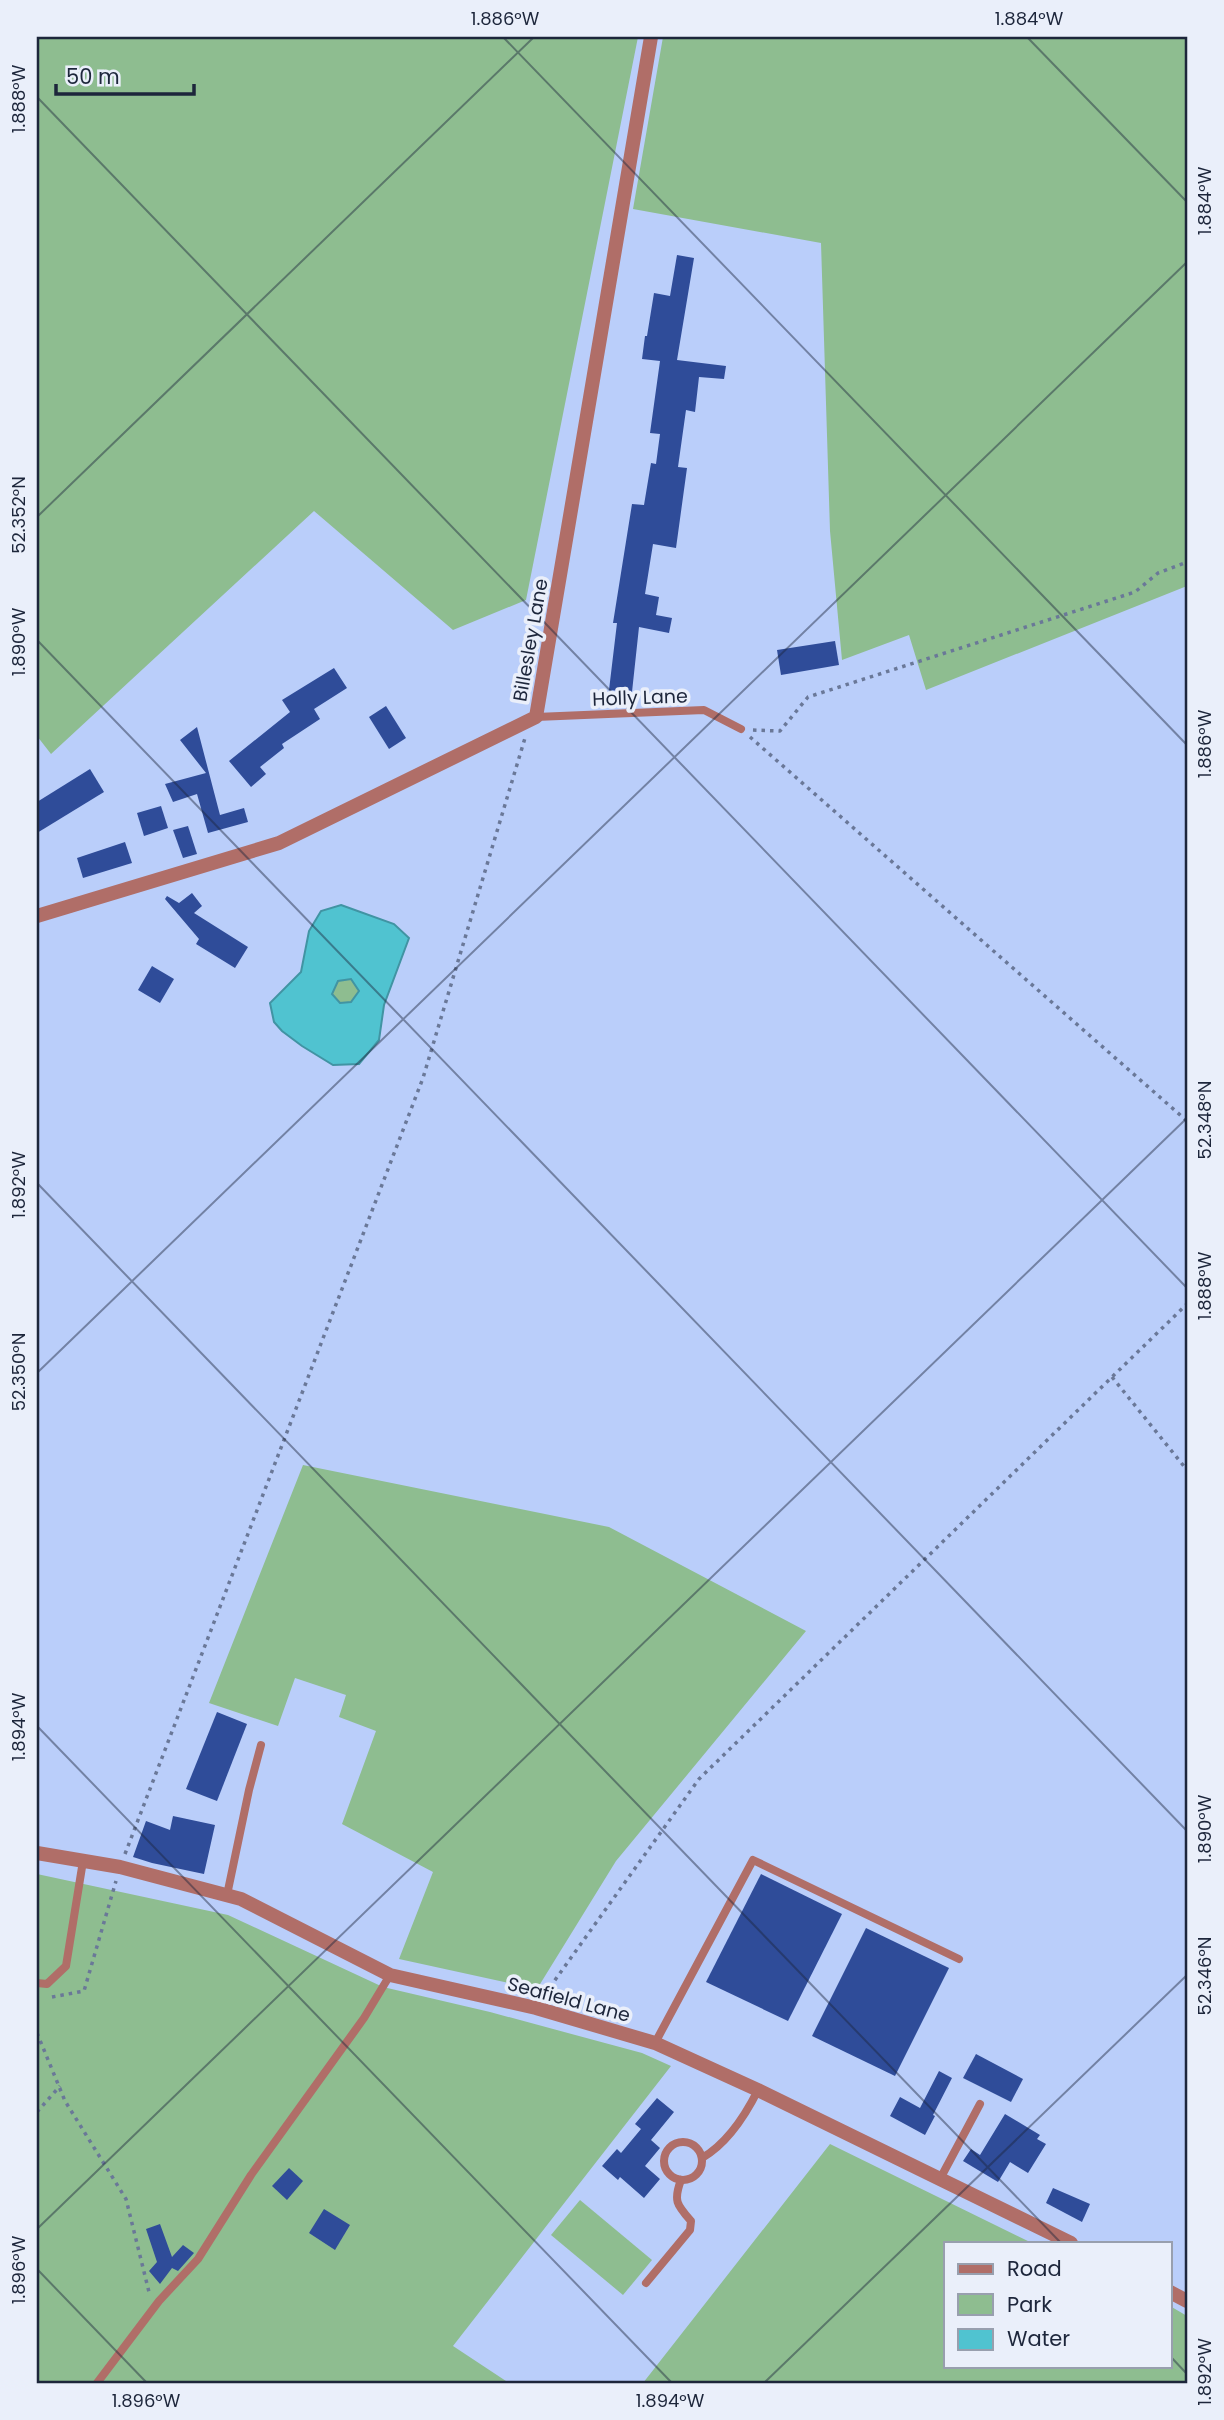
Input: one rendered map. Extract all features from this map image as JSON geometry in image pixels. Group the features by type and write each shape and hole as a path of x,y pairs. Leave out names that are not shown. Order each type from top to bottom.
{"street":[{"name":"Billesley Lane","path":"37,916 279,843 534,718 651,37"},
{"name":"Seafield Lane","path":"37,1853 120,1867 241,1899 390,1975 536,2008 655,2043 758,2090 1069,2242"}],"lane":[{"name":"Holly Lane","path":"534,718 704,710 741,729"},
{"path":"227,1895 248,1790 261,1745"},
{"path":"655,2043 752,1860 959,1959"},
{"path":"37,1983 47,1984 66,1966 83,1861"},
{"path":"97,2383 153,2310 198,2259 251,2175 364,2018 390,1975"},
{"path":"702,2158 716,2150 746,2115 758,2090"},
{"path":"940,2179 980,2104"},
{"path":"679,2142 691,2143 702,2158 702,2164 691,2179 672,2177 665,2167 668,2148 679,2142"},
{"path":"646,2283 691,2230 691,2221 677,2203 681,2180"}],"path":[{"path":"741,729 780,731 808,697 1135,592 1158,573 1187,562"},
{"path":"49,1997 84,1991 120,1867 423,1079 534,718"},
{"path":"741,729 1187,1121"},
{"path":"536,2008 699,1779 1187,1304"},
{"path":"1112,1377 1187,1470"},
{"path":"37,2033 65,2101 126,2199 153,2310"},
{"path":"37,2112 60,2086"}],"green space":[{"path":"37,37 638,37 526,600 453,630 314,511 51,754 37,736"},
{"path":"663,37 1187,37 1187,586 926,690 909,635 842,660 830,531 821,243 633,209"},
{"path":"351,979 359,991 351,1002 340,1003 332,994 338,981"},
{"path":"303,1465 609,1527 806,1631 616,1861 537,1989 399,1959 433,1872 342,1824 376,1731 339,1717 346,1695 295,1678 278,1726 209,1703"},
{"path":"37,1874 228,1915 383,1987 490,2012 642,2053 671,2066 453,2346 509,2383 37,2383"},
{"path":"830,2144 1030,2242 944,2242 944,2368 1172,2368 1172,2307 1187,2316 1187,2383 643,2383"},
{"path":"580,2200 652,2260 623,2295 551,2235"}],"water":[{"path":"341,905 394,924 409,938 384,1005 379,1040 359,1064 333,1065 302,1046 274,1022 270,1003 301,972 309,931 321,911","holes":["351,979 359,991 351,1002 340,1003 332,994 338,981"]}],"building":[{"path":"677,255 694,258 677,360 726,366 724,379 699,377 695,412 686,410 678,467 687,468 676,548 653,544 645,594 659,597 656,615 672,618 669,633 639,627 632,692 609,690 617,623 613,623 632,504 644,505 651,463 656,464 660,434 650,433 660,361 642,359 645,336 654,293 670,296"},
{"path":"835,641 839,665 781,675 777,650"},
{"path":"334,668 347,688 314,709 320,719 282,744 284,748 260,767 266,774 251,787 229,761 290,712 282,700"},
{"path":"386,706 406,738 389,749 369,717"},
{"path":"197,727 220,815 244,808 248,822 208,833 197,794 173,802 165,784 206,773 180,740"},
{"path":"90,769 104,792 37,833 37,802"},
{"path":"161,806 168,828 144,836 137,813"},
{"path":"188,826 197,854 183,858 173,830"},
{"path":"125,842 132,863 83,878 77,858"},
{"path":"192,893 202,906 194,913 248,947 235,968 196,944 199,939 165,899 167,896 179,903"},
{"path":"152,966 174,979 160,1003 138,990"},
{"path":"217,1712 247,1724 217,1801 186,1789"},
{"path":"173,1816 215,1825 204,1874 133,1857 146,1821 170,1830"},
{"path":"761,1874 842,1914 788,2021 706,1982"},
{"path":"866,1928 949,1968 895,2076 812,2036"},
{"path":"976,2054 1023,2079 1011,2102 963,2078"},
{"path":"939,2071 952,2078 925,2135 890,2116 900,2097 920,2108"},
{"path":"657,2098 674,2112 651,2140 660,2148 645,2166 660,2179 644,2198 620,2177 618,2180 602,2166 617,2149 621,2153 641,2129 635,2124"},
{"path":"1005,2114 1040,2135 1037,2139 1046,2144 1028,2173 1010,2162 998,2182 963,2161 971,2149 980,2155"},
{"path":"289,2168 303,2181 287,2200 272,2186"},
{"path":"1053,2188 1090,2204 1082,2222 1046,2203"},
{"path":"324,2209 350,2225 335,2250 309,2233"},
{"path":"160,2224 172,2257 183,2245 194,2253 178,2271 172,2268 160,2284 149,2271 157,2262 146,2229"}]}
